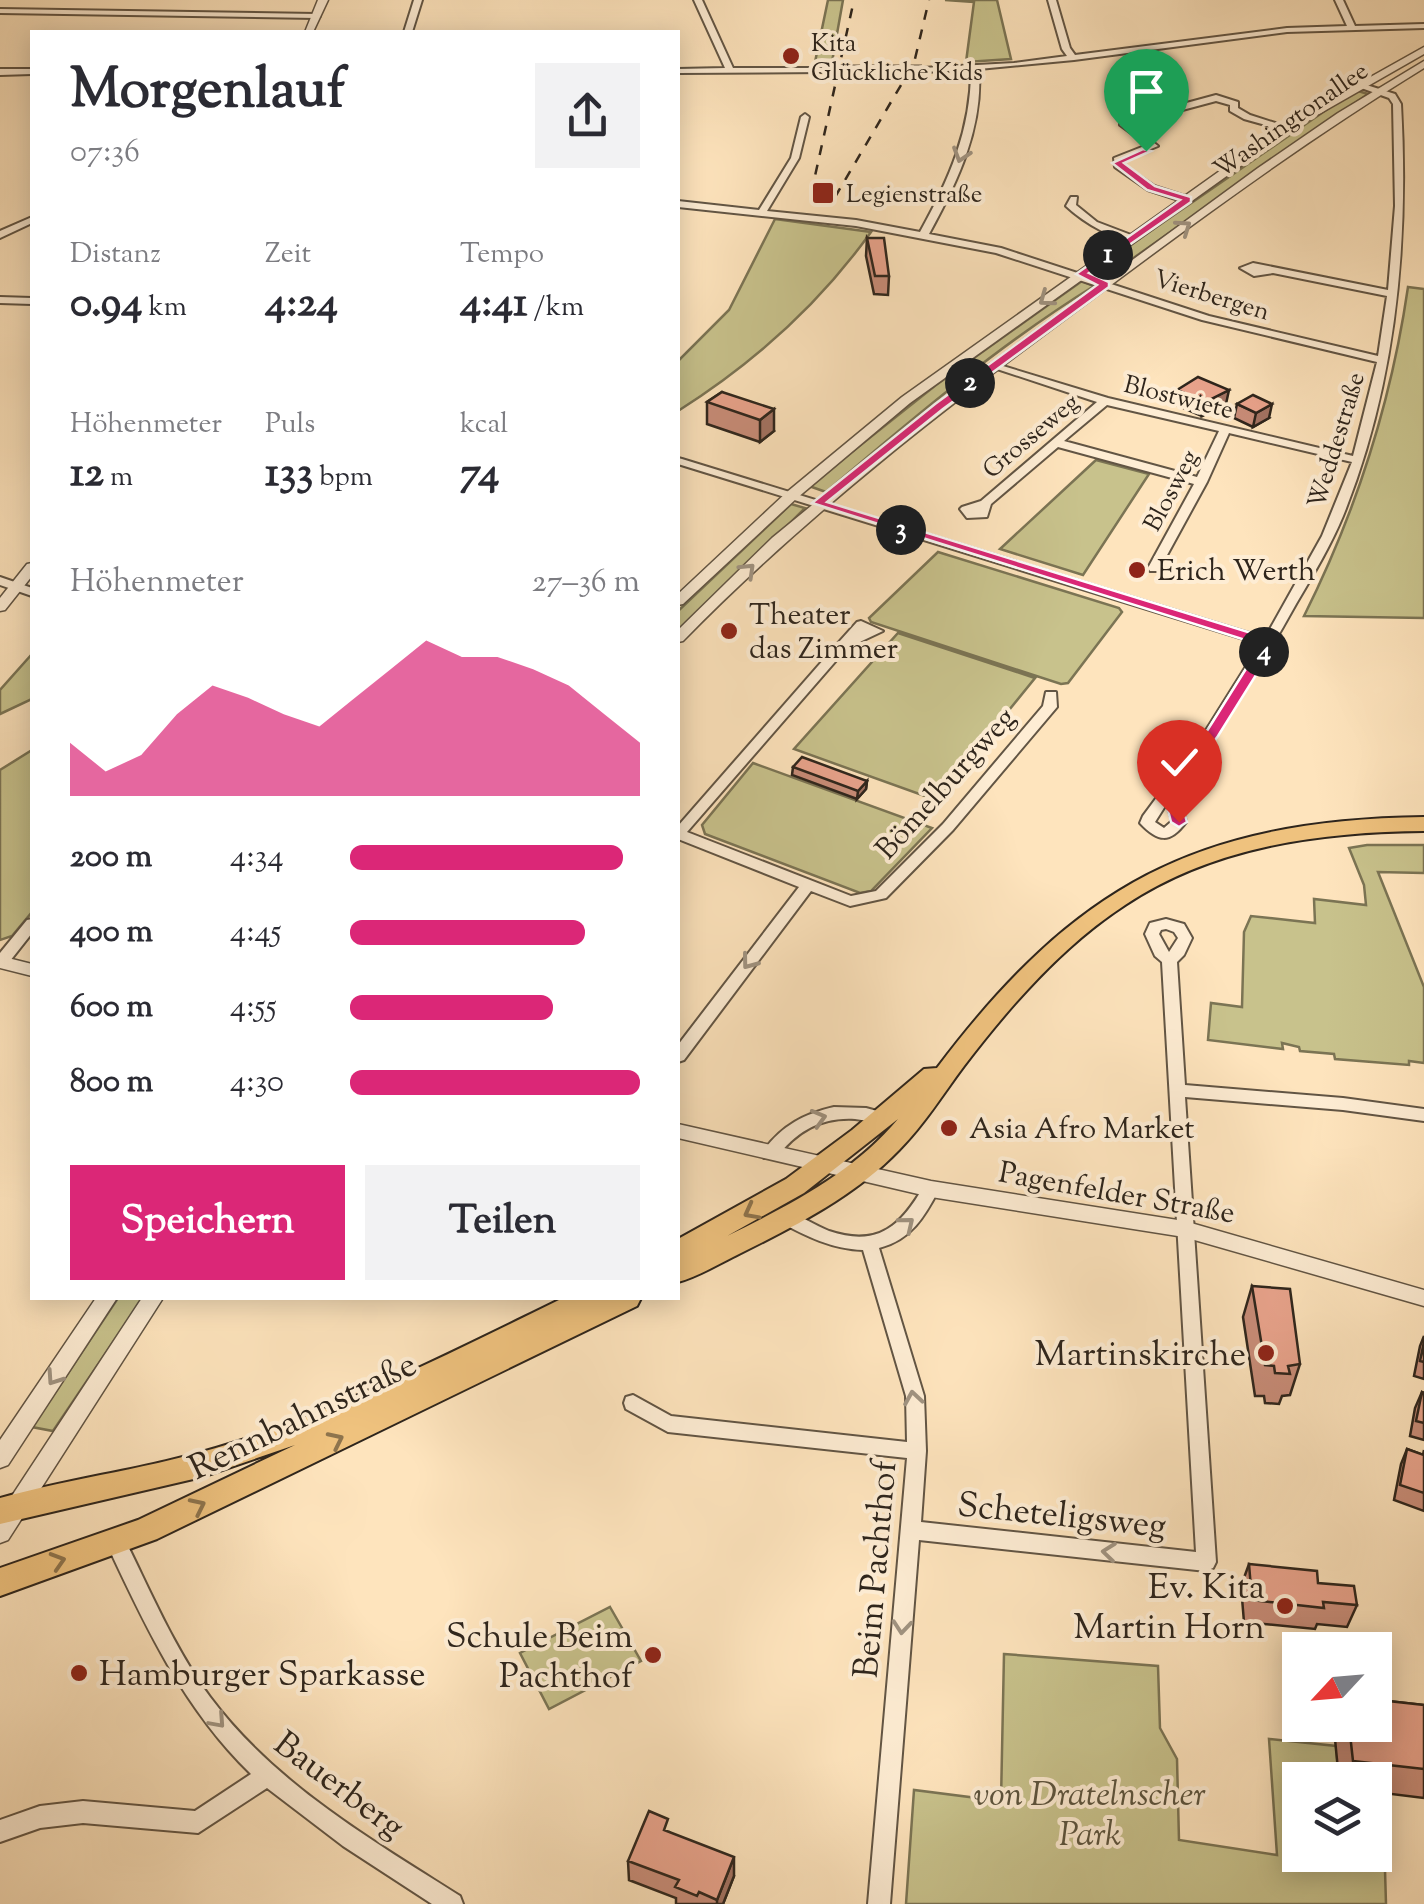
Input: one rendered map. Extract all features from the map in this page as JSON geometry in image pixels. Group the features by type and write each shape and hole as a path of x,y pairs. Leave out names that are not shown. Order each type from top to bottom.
{"main road":[{"path":"680,1271 786,1218 855,1174 898,1136 968,1044 1044,960 1080,926 1127,894 1201,858 1270,838 1348,825 1424,824"},
{"path":"680,1249 766,1204 822,1167 968,1044"},
{"name":"Rennbahnstraße","path":"10,1508 126,1485 230,1456 317,1424 582,1300"},
{"name":"Rennbahnstraße","path":"0,1582 116,1542 624,1300"}],"street":[{"path":"69,13 78,0"},
{"path":"310,30 323,0"},
{"path":"409,30 418,0"},
{"path":"698,0 730,71"},
{"path":"1052,0 1066,49 1074,58"},
{"path":"1339,0 1352,28"},
{"path":"0,11 316,16"},
{"path":"680,71 976,70 1262,32 1420,26"},
{"name":"Washingtonallee","path":"680,600 792,495 906,400 1286,128 1424,50"},
{"name":"Washingtonallee","path":"680,636 818,503 992,366 1378,90 1424,64"},
{"path":"924,234 956,172 974,108 976,70"},
{"path":"0,72 30,72"},
{"path":"1357,85 1378,90"},
{"name":"Weddestraße","path":"1171,790 1211,736 1269,643 1338,514 1358,460 1382,360 1402,194 1397,104 1392,96 1378,90"},
{"path":"1188,200 1151,188 1118,165 1117,160 1154,146 1122,123 1216,98 1235,104 1233,109 1247,118 1286,128"},
{"path":"762,212 794,158 805,117"},
{"path":"1074,199 1071,206 1092,223 1134,238"},
{"name":"Vierbergen","path":"680,204 924,234 1081,274 1251,330 1382,360"},
{"path":"0,235 30,221"},
{"path":"1270,270 1392,294"},
{"path":"0,300 30,301"},
{"name":"Blostwiete","path":"992,366 1105,401 1358,460"},
{"name":"Grosseweg","path":"985,503 1105,401"},
{"name":"Blosweg","path":"1154,568 1224,431"},
{"path":"1054,442 1201,482"},
{"path":"680,462 1269,643"},
{"path":"0,607 30,570"},
{"path":"0,581 30,592"},
{"path":"680,832 843,645"},
{"name":"Bömelburgweg","path":"808,885 850,901 881,895 960,814 1050,707 1051,695"},
{"path":"680,835 808,885 680,1053"},
{"path":"30,926 0,962 30,970"},
{"path":"1169,960 1184,1229"},
{"path":"1177,1090 1424,1115"},
{"path":"770,1154 782,1135 820,1115 843,1112 882,1118"},
{"name":"Pagenfelder Straße","path":"680,1132 931,1190 1184,1229 1424,1298"},
{"path":"786,1218 840,1244 870,1246 912,1222 931,1190"},
{"name":"Scheteligsweg","path":"910,1530 1206,1562 1184,1229"},
{"name":"Beim Pachthof","path":"870,1246 915,1396 917,1451 878,1904"},
{"path":"0,1458 106,1300"},
{"path":"0,1533 10,1508 153,1300"},
{"path":"633,1403 668,1424 917,1451"},
{"name":"Bauerberg","path":"116,1542 202,1704 266,1776 333,1826 452,1904"},
{"path":"0,1831 40,1817 83,1812 198,1822 266,1776"}],"green space":[{"path":"828,0 843,0 832,62 815,62"},
{"path":"945,0 997,0 1011,59 966,62 974,2"},
{"path":"1355,90 1368,94 1112,273 1097,268"},
{"path":"775,219 871,232 829,284 783,331 733,373 680,410 680,359 729,310"},
{"path":"1082,281 1094,286 991,357 826,492 809,486 936,385"},
{"path":"1408,287 1424,289 1424,618 1304,616 1370,456 1392,373"},
{"path":"1096,460 1149,474 1083,575 1000,549"},
{"path":"791,504 805,508 680,634 680,609"},
{"path":"938,552 1122,612 1068,683 1061,684 871,622 869,618"},
{"path":"898,633 1035,678 936,800 794,749"},
{"path":"30,656 30,700 0,714 0,690"},
{"path":"30,751 30,914 12,936 0,940 0,770"},
{"path":"753,763 932,828 871,891 860,893 705,834 702,825"},
{"path":"1424,845 1424,873 1378,872 1424,987 1424,1063 1335,1059 1334,1054 1300,1051 1299,1047 1282,1043 1283,1049 1208,1040 1211,1003 1242,1007 1244,932 1251,916 1315,923 1314,899 1366,905 1364,885 1349,848"},
{"path":"117,1300 142,1300 53,1431 32,1427"},
{"path":"610,1607 641,1661 549,1709 520,1653"},
{"name":"von Dratelnscher Park","path":"1004,1654 1158,1666 1160,1728 1177,1759 1179,1840 1277,1855 1269,1739 1336,1746 1337,1762 1282,1762 1282,1872 1385,1872 1386,1904 906,1904 914,1790 1001,1801"}],"building":[{"path":"867,238 884,238 889,276 875,276"},
{"path":"1198,377 1229,390 1205,402 1177,390"},
{"path":"722,392 774,409 760,420 707,402"},
{"path":"1253,395 1272,404 1256,413 1237,404"},
{"path":"802,757 867,781 858,791 793,767"},
{"path":"1252,1286 1290,1289 1300,1364 1288,1366 1290,1374 1275,1373 1274,1366 1265,1365"},
{"path":"1424,1393 1424,1423 1416,1421"},
{"path":"1407,1449 1424,1455 1424,1493 1400,1485"},
{"path":"1249,1564 1317,1571 1318,1583 1354,1586 1357,1605 1323,1602 1324,1608 1252,1600"},
{"path":"1392,1701 1424,1705 1424,1769 1392,1765 1392,1762 1353,1761 1351,1742 1392,1742"},
{"path":"649,1811 668,1819 664,1830 734,1857 717,1900 675,1887 679,1880 628,1861"}],"railway":[{"path":"811,194 854,0"},
{"path":"835,197 914,63 929,0"}],"place":[{"name":"Kita Glückliche Kids","path":"791,56"},
{"name":"Legienstraße","path":"823,193"},
{"name":"Erich Werth","path":"1137,570"},
{"name":"Theater das Zimmer","path":"729,631"},
{"name":"Asia Afro Market","path":"949,1128"},
{"name":"Martinskirche","path":"1266,1353"},
{"name":"Ev. Kita Martin Horn","path":"1285,1606"},
{"name":"Schule Beim Pachthof","path":"653,1655"},
{"name":"Hamburger Sparkasse","path":"79,1673"}],"route":[{"path":"1146,151 1116,163 1151,188 1188,200 1081,274 1105,284 939,406 818,503 1269,643 1211,736 1171,790 1179,822"}]}
